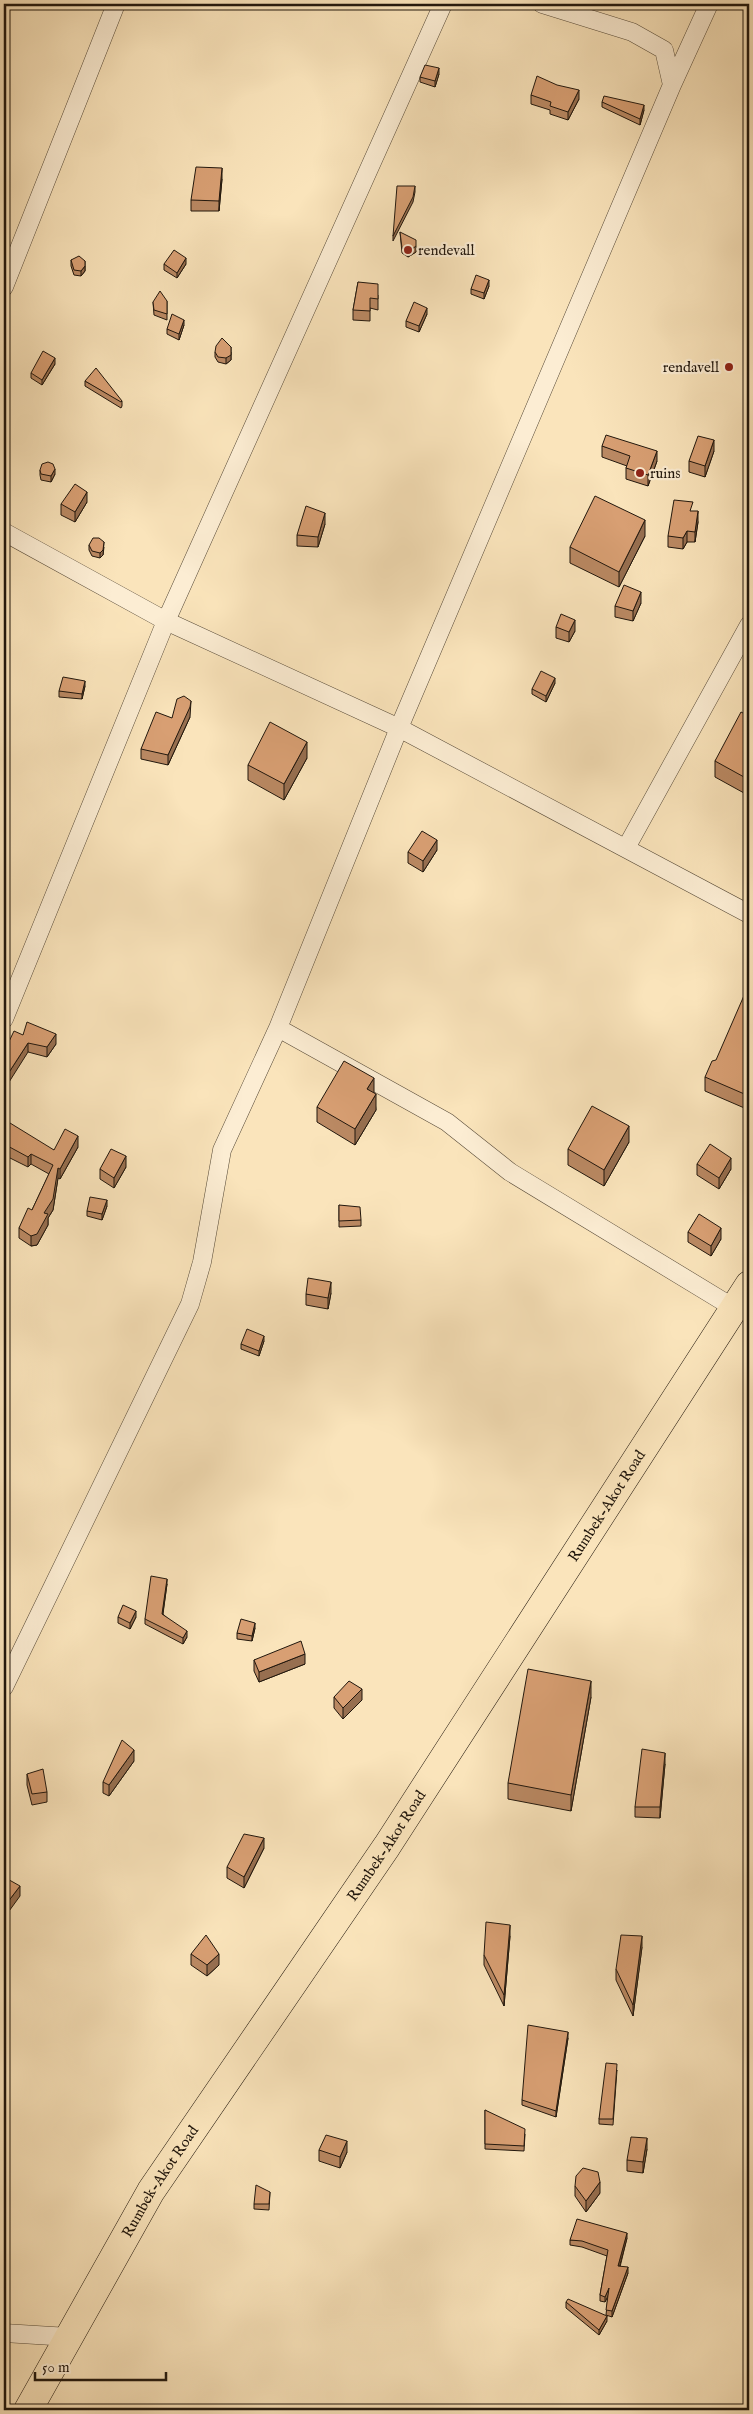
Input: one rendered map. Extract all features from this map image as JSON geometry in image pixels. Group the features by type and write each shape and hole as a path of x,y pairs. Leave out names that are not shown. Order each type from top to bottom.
{"main road":[{"name":"Rumbek-Akot Road","path":"28,2410 151,2191 387,1846 749,1285"}],"street":[{"path":"4,287 116,4"},
{"path":"4,1019 166,621 443,4"},
{"path":"542,4 632,32 664,50 672,85"},
{"path":"4,1687 190,1304 202,1262 222,1150 278,1028 400,728 672,85 709,4"},
{"path":"4,532 166,621 400,728 749,914"},
{"path":"626,848 749,625"},
{"path":"278,1028 448,1122 510,1172 734,1308"},
{"path":"4,2333 68,2337"}],"building":[{"path":"425,65 439,68 435,81 420,77"},
{"path":"537,76 557,85 579,90 568,112 550,106 551,102 531,95"},
{"path":"604,96 644,105 640,119 602,102"},
{"path":"196,167 222,168 219,201 191,200"},
{"path":"397,186 415,186 413,197 393,236"},
{"path":"400,232 416,240 416,246 408,252 402,248"},
{"path":"174,250 186,258 177,273 164,264"},
{"path":"79,256 85,261 85,266 81,271 74,270 71,260"},
{"path":"476,275 489,280 484,293 471,289"},
{"path":"358,282 378,284 378,299 370,298 370,311 353,310"},
{"path":"160,291 167,301 167,314 154,310 153,302"},
{"path":"414,302 427,308 419,326 406,321"},
{"path":"172,314 184,320 179,334 167,329"},
{"path":"222,338 231,347 231,355 226,358 218,357 215,352 216,346"},
{"path":"43,351 55,358 42,380 31,373"},
{"path":"96,368 122,401 121,402 85,381"},
{"path":"606,435 657,451 648,475 626,468 630,456 602,446"},
{"path":"698,436 714,440 705,466 689,461"},
{"path":"48,462 53,464 55,469 51,476 41,474 40,470 42,464"},
{"path":"75,484 87,492 75,512 61,504"},
{"path":"595,496 645,520 619,572 570,547"},
{"path":"674,500 693,502 690,511 698,511 695,532 687,531 683,538 668,536"},
{"path":"306,506 325,513 318,537 297,535"},
{"path":"93,538 99,538 104,542 103,550 100,553 92,551 89,545"},
{"path":"624,585 641,592 633,611 615,606"},
{"path":"561,614 575,620 569,632 556,627"},
{"path":"541,671 555,678 546,696 532,689"},
{"path":"63,677 85,681 82,694 59,691"},
{"path":"184,696 191,701 190,707 168,755 141,749 156,712 172,718 177,699"},
{"path":"741,712 749,716 749,768 744,777 715,761"},
{"path":"270,722 307,742 284,784 248,765"},
{"path":"422,831 437,840 423,861 408,852"},
{"path":"746,991 749,993 749,1056 744,1068 749,1077 749,1096 705,1077 712,1061 716,1060"},
{"path":"27,1022 56,1034 47,1047 28,1043 4,1080 4,1052 14,1031 23,1035"},
{"path":"344,1061 374,1078 367,1089 376,1094 355,1129 317,1107"},
{"path":"592,1106 629,1126 604,1170 568,1149"},
{"path":"10,1123 54,1150 65,1129 78,1136 60,1169 58,1168 53,1199 44,1213 48,1214 37,1234 31,1236 19,1228 28,1208 32,1210 53,1165 31,1154 28,1157 4,1144 4,1133"},
{"path":"710,1144 731,1158 719,1178 697,1164"},
{"path":"111,1149 126,1156 114,1178 100,1169"},
{"path":"90,1197 107,1200 102,1214 87,1211"},
{"path":"339,1205 360,1207 361,1220 339,1221"},
{"path":"699,1214 721,1228 711,1246 688,1232"},
{"path":"308,1278 331,1282 328,1298 306,1294"},
{"path":"247,1329 264,1336 259,1351 241,1344"},
{"path":"151,1576 167,1579 162,1614 187,1631 183,1638 145,1619"},
{"path":"123,1605 136,1611 130,1623 118,1617"},
{"path":"241,1619 255,1623 252,1636 237,1633"},
{"path":"301,1641 305,1654 259,1672 254,1660"},
{"path":"528,1669 591,1681 571,1795 508,1783"},
{"path":"349,1681 362,1689 343,1708 334,1697"},
{"path":"122,1740 134,1750 109,1785 103,1782"},
{"path":"642,1749 665,1753 660,1807 635,1807"},
{"path":"43,1769 47,1792 32,1794 27,1774"},
{"path":"244,1834 264,1838 244,1877 227,1867"},
{"path":"4,1877 20,1886 4,1907"},
{"path":"486,1922 510,1925 504,1995 484,1955"},
{"path":"206,1935 219,1954 207,1965 191,1954"},
{"path":"621,1935 642,1936 633,2005 616,1969"},
{"path":"528,2025 568,2032 556,2111 522,2100"},
{"path":"606,2063 617,2064 613,2119 599,2119"},
{"path":"485,2110 525,2129 524,2146 485,2144"},
{"path":"326,2135 347,2141 340,2157 319,2150"},
{"path":"631,2137 647,2138 643,2162 627,2160"},
{"path":"583,2168 598,2172 600,2182 586,2201 575,2186 576,2176"},
{"path":"256,2185 270,2192 269,2204 254,2204"},
{"path":"577,2219 627,2233 618,2266 628,2267 612,2311 606,2310 609,2288 605,2297 600,2295 608,2250 582,2241 570,2240"},
{"path":"568,2299 607,2316 599,2330 566,2302"}],"place":[{"name":"rendevall","path":"408,250"},
{"name":"rendavell","path":"729,367"},
{"name":"ruins","path":"640,473"}]}
